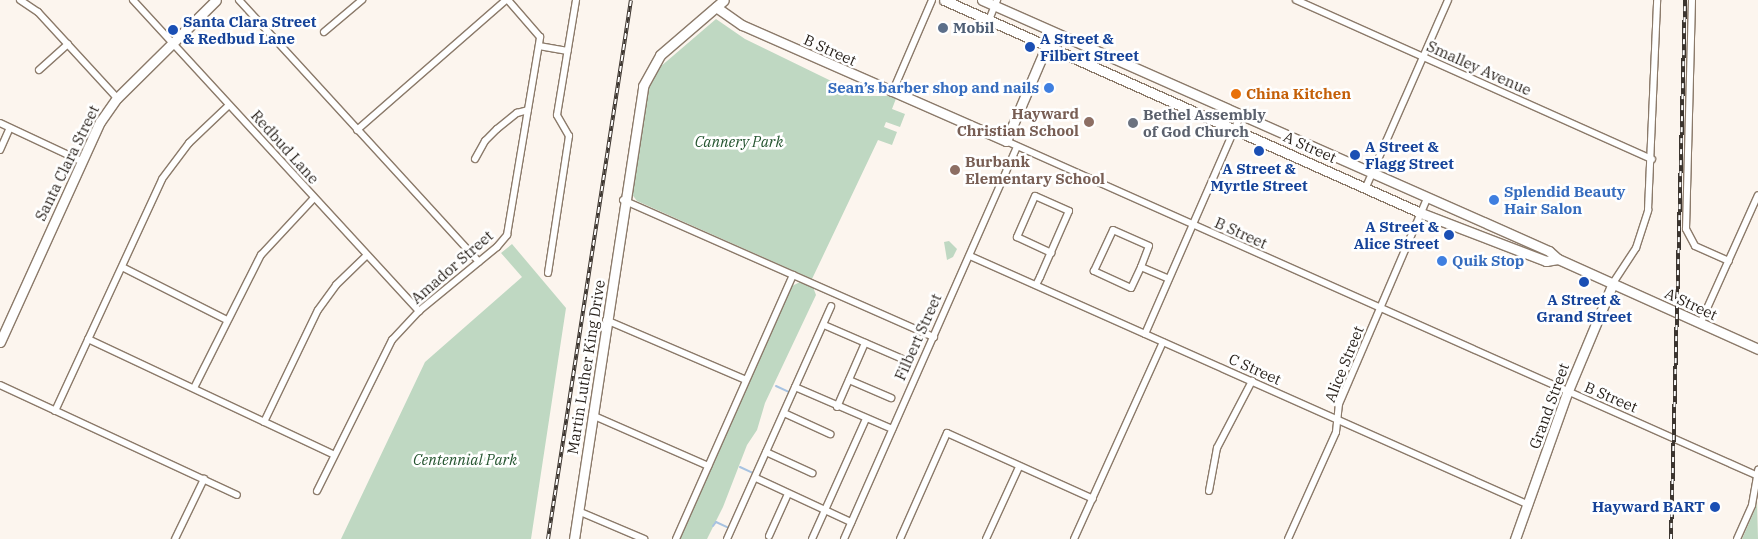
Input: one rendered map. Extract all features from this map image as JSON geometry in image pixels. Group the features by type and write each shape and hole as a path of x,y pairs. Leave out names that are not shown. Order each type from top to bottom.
{"main road":[{"name":"Santa Clara Street","path":"0,342 100,122 117,98 216,0"},
{"name":"Martin Luther King Drive","path":"574,539 624,200 648,74 668,47 724,0"},
{"name":"A Street","path":"944,0 1421,213 1546,261 1558,259"},
{"name":"A Street","path":"982,0 995,3 1052,32 1240,117 1549,251 1558,259 1758,349"},
{"name":"B Street","path":"716,7 742,25 892,93 1006,141"},
{"path":"1006,141 1052,32"},
{"name":"Grand Street","path":"1515,539 1529,506 1567,393 1613,283"}],"street":[{"path":"20,0 38,12 117,98"},
{"name":"Redbud Lane","path":"133,0 419,311"},
{"path":"239,0 479,262"},
{"path":"324,32 362,0"},
{"path":"357,130 507,0"},
{"name":"Amador Street","path":"317,491 392,340 419,311 479,262 507,235 540,37 507,0"},
{"path":"548,274 569,136 558,115 576,0"},
{"path":"892,93 932,0"},
{"name":"Smalley Avenue","path":"1296,0 1652,159"},
{"path":"1366,188 1448,0"},
{"path":"1613,283 1636,248 1648,210 1652,159 1658,0"},
{"path":"1692,0 1686,229 1695,246 1729,261"},
{"path":"989,20 995,3"},
{"path":"39,70 68,44"},
{"path":"539,46 568,51"},
{"path":"54,411 175,158 229,105"},
{"path":"475,159 482,145 497,129 517,113 528,110"},
{"path":"1145,334 1240,117"},
{"path":"0,123 81,161"},
{"path":"0,150 10,128"},
{"name":"B Street","path":"1006,141 1567,393 1757,474"},
{"name":"Filbert Street","path":"844,539 1017,147"},
{"path":"1700,324 1758,195"},
{"path":"1036,285 1069,211 1035,196 1017,237 1050,253"},
{"path":"194,388 261,255 314,198"},
{"name":"Alice Street","path":"1288,539 1336,432 1339,404 1427,199"},
{"path":"624,200 934,337"},
{"path":"1112,230 1149,246 1141,267 1131,288 1094,271 1112,230"},
{"path":"264,422 318,310 336,285 367,255"},
{"name":"C Street","path":"970,256 1529,506"},
{"path":"122,267 227,320"},
{"path":"1141,267 1169,279"},
{"path":"676,539 793,275"},
{"path":"727,539 756,478 831,306"},
{"path":"606,320 746,380"},
{"path":"824,325 908,361"},
{"path":"88,339 334,455"},
{"path":"1074,539 1094,500 1163,342"},
{"path":"837,406 865,343"},
{"path":"849,380 891,398"},
{"path":"1209,491 1218,448 1252,382"},
{"path":"0,385 238,495"},
{"path":"795,388 892,429"},
{"path":"784,413 830,434"},
{"path":"592,415 708,466"},
{"path":"812,539 866,419"},
{"path":"900,539 948,433 1094,500"},
{"path":"766,452 812,473"},
{"path":"986,539 1019,467"},
{"path":"1737,539 1752,505 1757,474"},
{"path":"756,478 851,522"},
{"path":"175,539 204,479"},
{"path":"769,536 788,494"},
{"path":"578,511 644,539"}],"green space":[{"name":"Cannery Park","path":"716,19 745,39 862,96 897,96 892,109 905,114 900,127 886,122 884,127 897,132 892,145 878,140 812,279 637,201 631,193 649,85 660,67"},
{"path":"949,241 957,249 953,257 947,260 944,242"},
{"name":"Centennial Park","path":"512,244 566,308 531,539 341,539 425,362 522,277 501,253"},
{"path":"800,282 813,287 816,295 765,403 757,430 747,445 723,507 707,539 680,539 792,286"},
{"path":"1757,501 1758,539 1742,539 1756,507"}],"waterway":[{"path":"776,386 789,392"},
{"path":"740,467 753,473"},
{"path":"713,526 716,522 729,528"}],"railway":[{"path":"548,539 631,0"},
{"path":"1671,539 1685,0"}],"place":[{"name":"Mobil","path":"943,28"},
{"name":"Santa Clara Street & Redbud Lane","path":"173,30"},
{"name":"A Street & Filbert Street","path":"1030,47"},
{"name":"Sean’s barber shop and nails","path":"1049,88"},
{"name":"China Kitchen","path":"1236,94"},
{"name":"Hayward Christian School","path":"1089,122"},
{"name":"Bethel Assembly of God Church","path":"1133,123"},
{"name":"A Street & Myrtle Street","path":"1259,151"},
{"name":"A Street & Flagg Street","path":"1355,155"},
{"name":"Burbank Elementary School","path":"955,170"},
{"name":"Splendid Beauty Hair Salon","path":"1494,200"},
{"name":"A Street & Alice Street","path":"1449,235"},
{"name":"Quik Stop","path":"1442,261"},
{"name":"A Street & Grand Street","path":"1584,282"},
{"name":"Hayward BART","path":"1715,507"}]}
